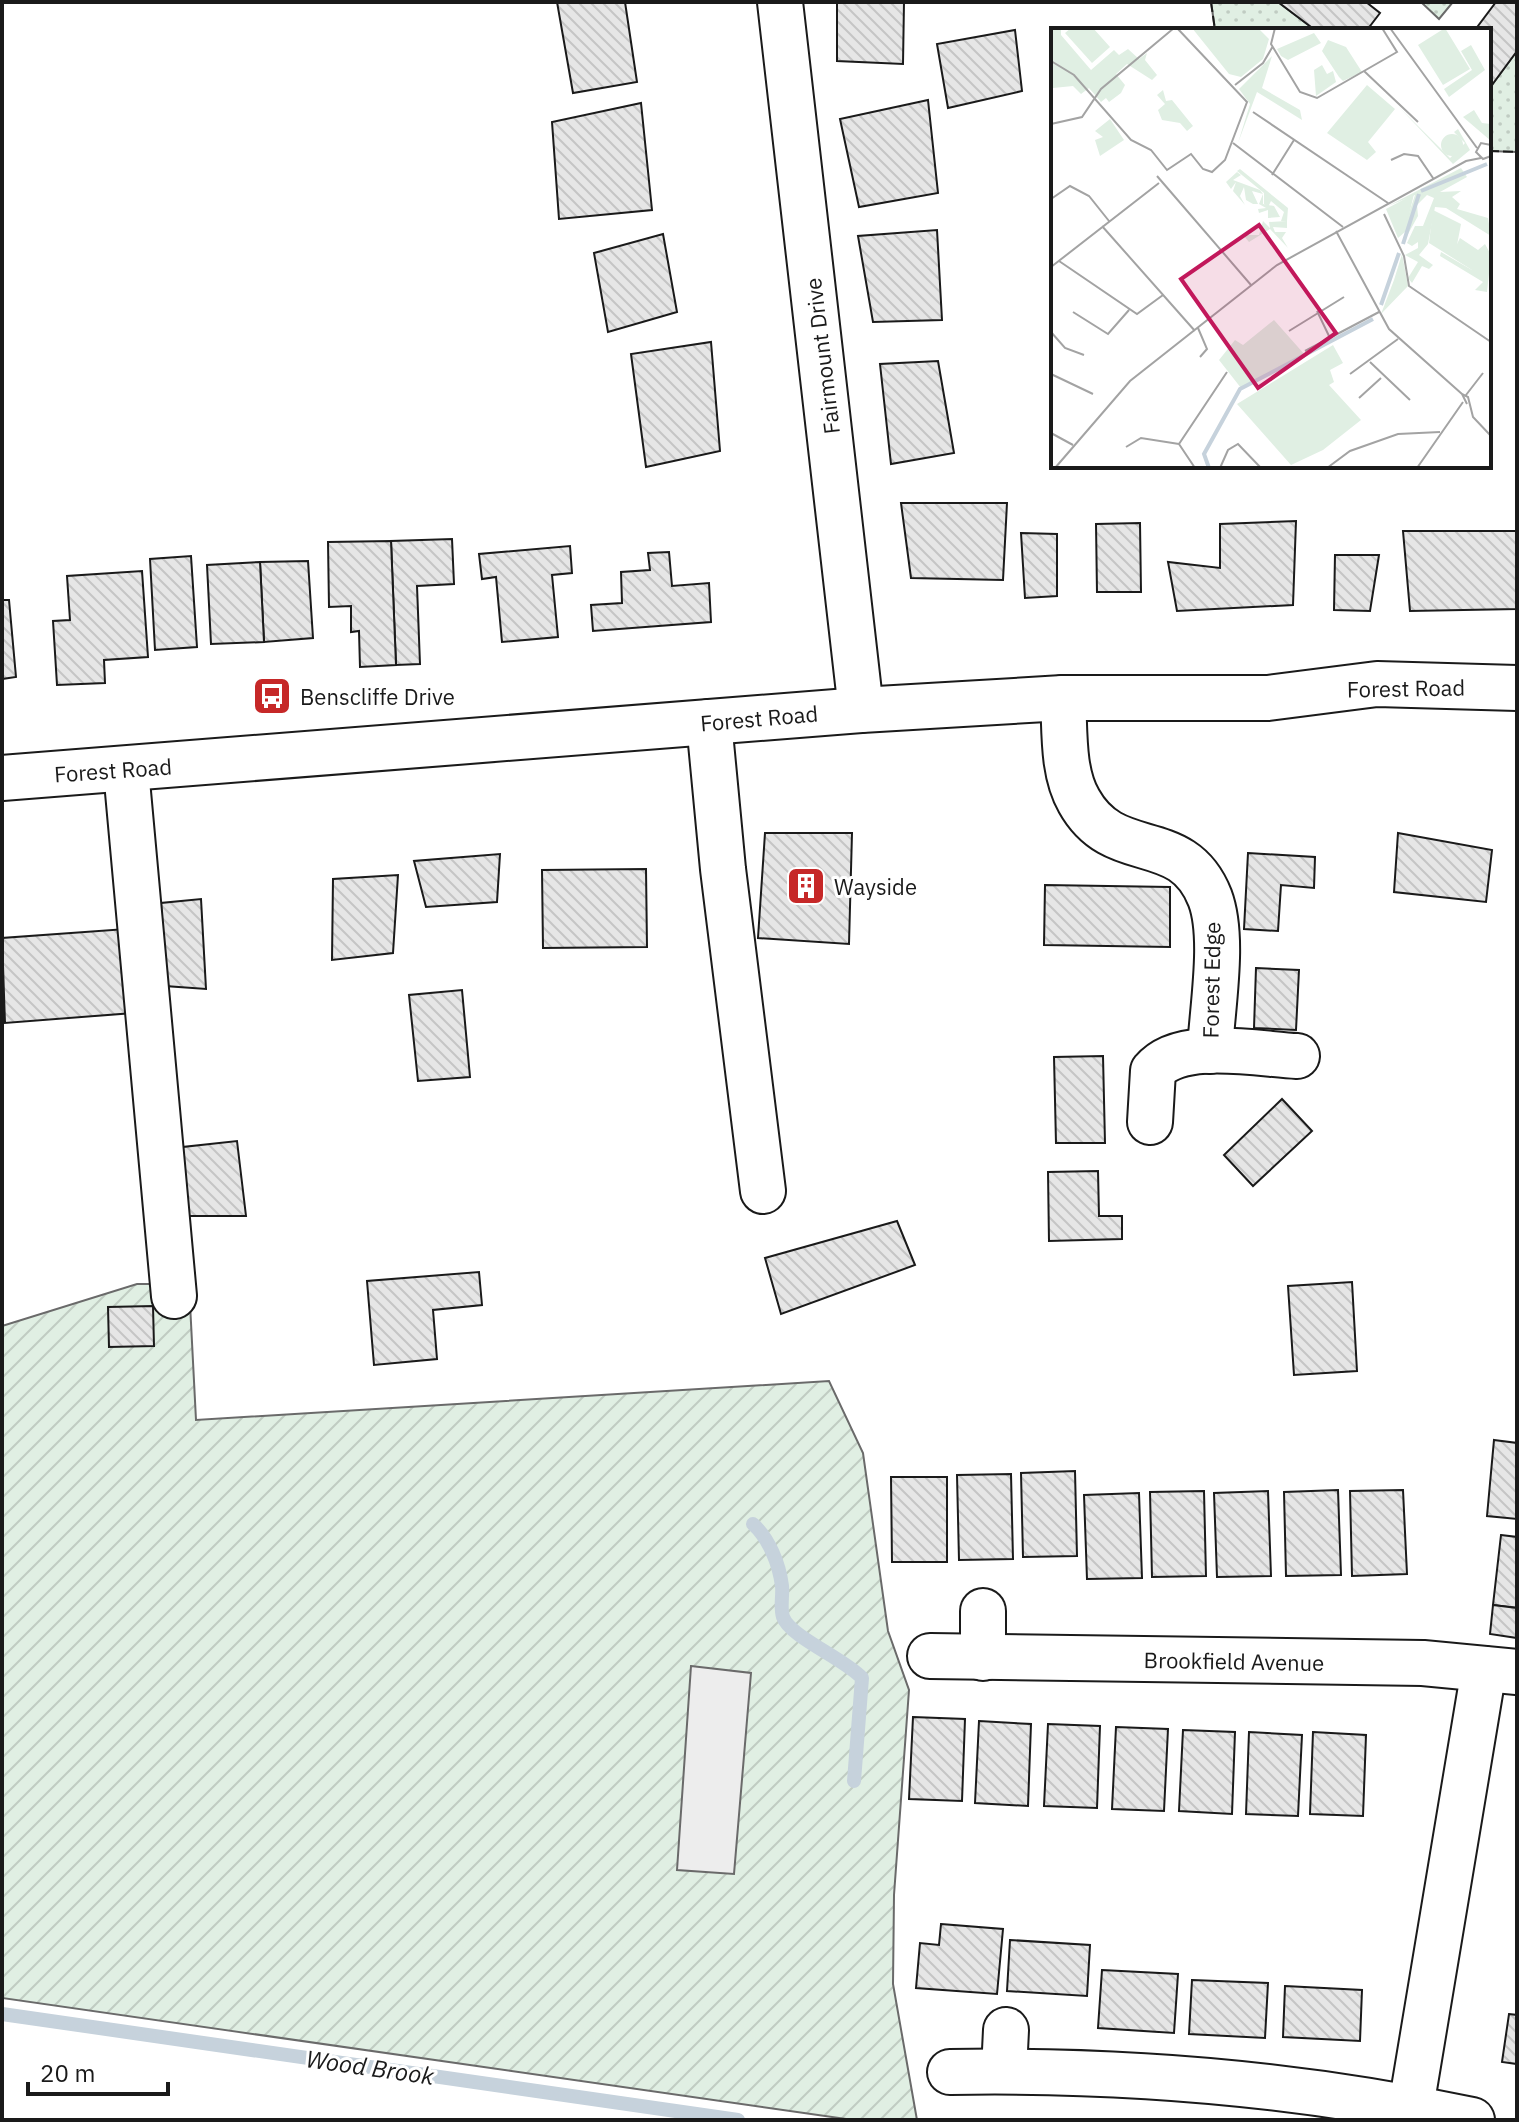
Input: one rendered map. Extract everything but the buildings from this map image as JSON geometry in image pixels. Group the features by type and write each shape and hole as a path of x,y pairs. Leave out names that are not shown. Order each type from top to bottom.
{"street":[{"name":"Fairmount Drive","path":"780,2 861,710"},
{"name":"Forest Road","path":"2,778 861,710 1063,698 1268,698 1377,684 1517,688"},
{"name":"Forest Edge","path":"1063,698 1069,772 1079,801 1115,839 1169,851 1193,867 1210,898 1216,924 1210,1051"},
{"path":"709,722 723,869 763,1191"},
{"path":"126,770 174,1296"},
{"name":"Forest Edge","path":"1150,1122 1153,1071 1161,1061 1173,1054 1210,1051 1297,1056"},
{"path":"983,1611 983,1658"},
{"name":"Brookfield Avenue","path":"930,1656 1423,1663 1501,1670 1411,2107"},
{"path":"950,2072 1005,2050 1168,2078 1411,2107 1472,2120"}],"green space":[{"path":"1211,2 1278,2 1312,28 1215,28"},
{"path":"1421,2 1453,2 1439,19"},
{"path":"1517,51 1517,152 1491,151 1491,86"},
{"path":"137,1284 189,1284 196,1420 829,1381 863,1453 888,1631 909,1690 894,1895 893,1984 917,2120 853,2120 2,1998 2,1326"}],"shaded area":[{"path":"691,1666 751,1673 734,1874 677,1870"}],"waterway":[{"path":"753,1524 776,1560 782,1586 782,1613 788,1625 862,1678 854,1781"},
{"name":"Wood Brook","path":"2,2014 738,2120"}],"fence":[{"path":"1211,2 1215,28"},
{"path":"1491,151 1517,152"}],"place":[{"name":"Benscliffe Drive","path":"272,696"},
{"name":"Wayside","path":"806,886"}]}
